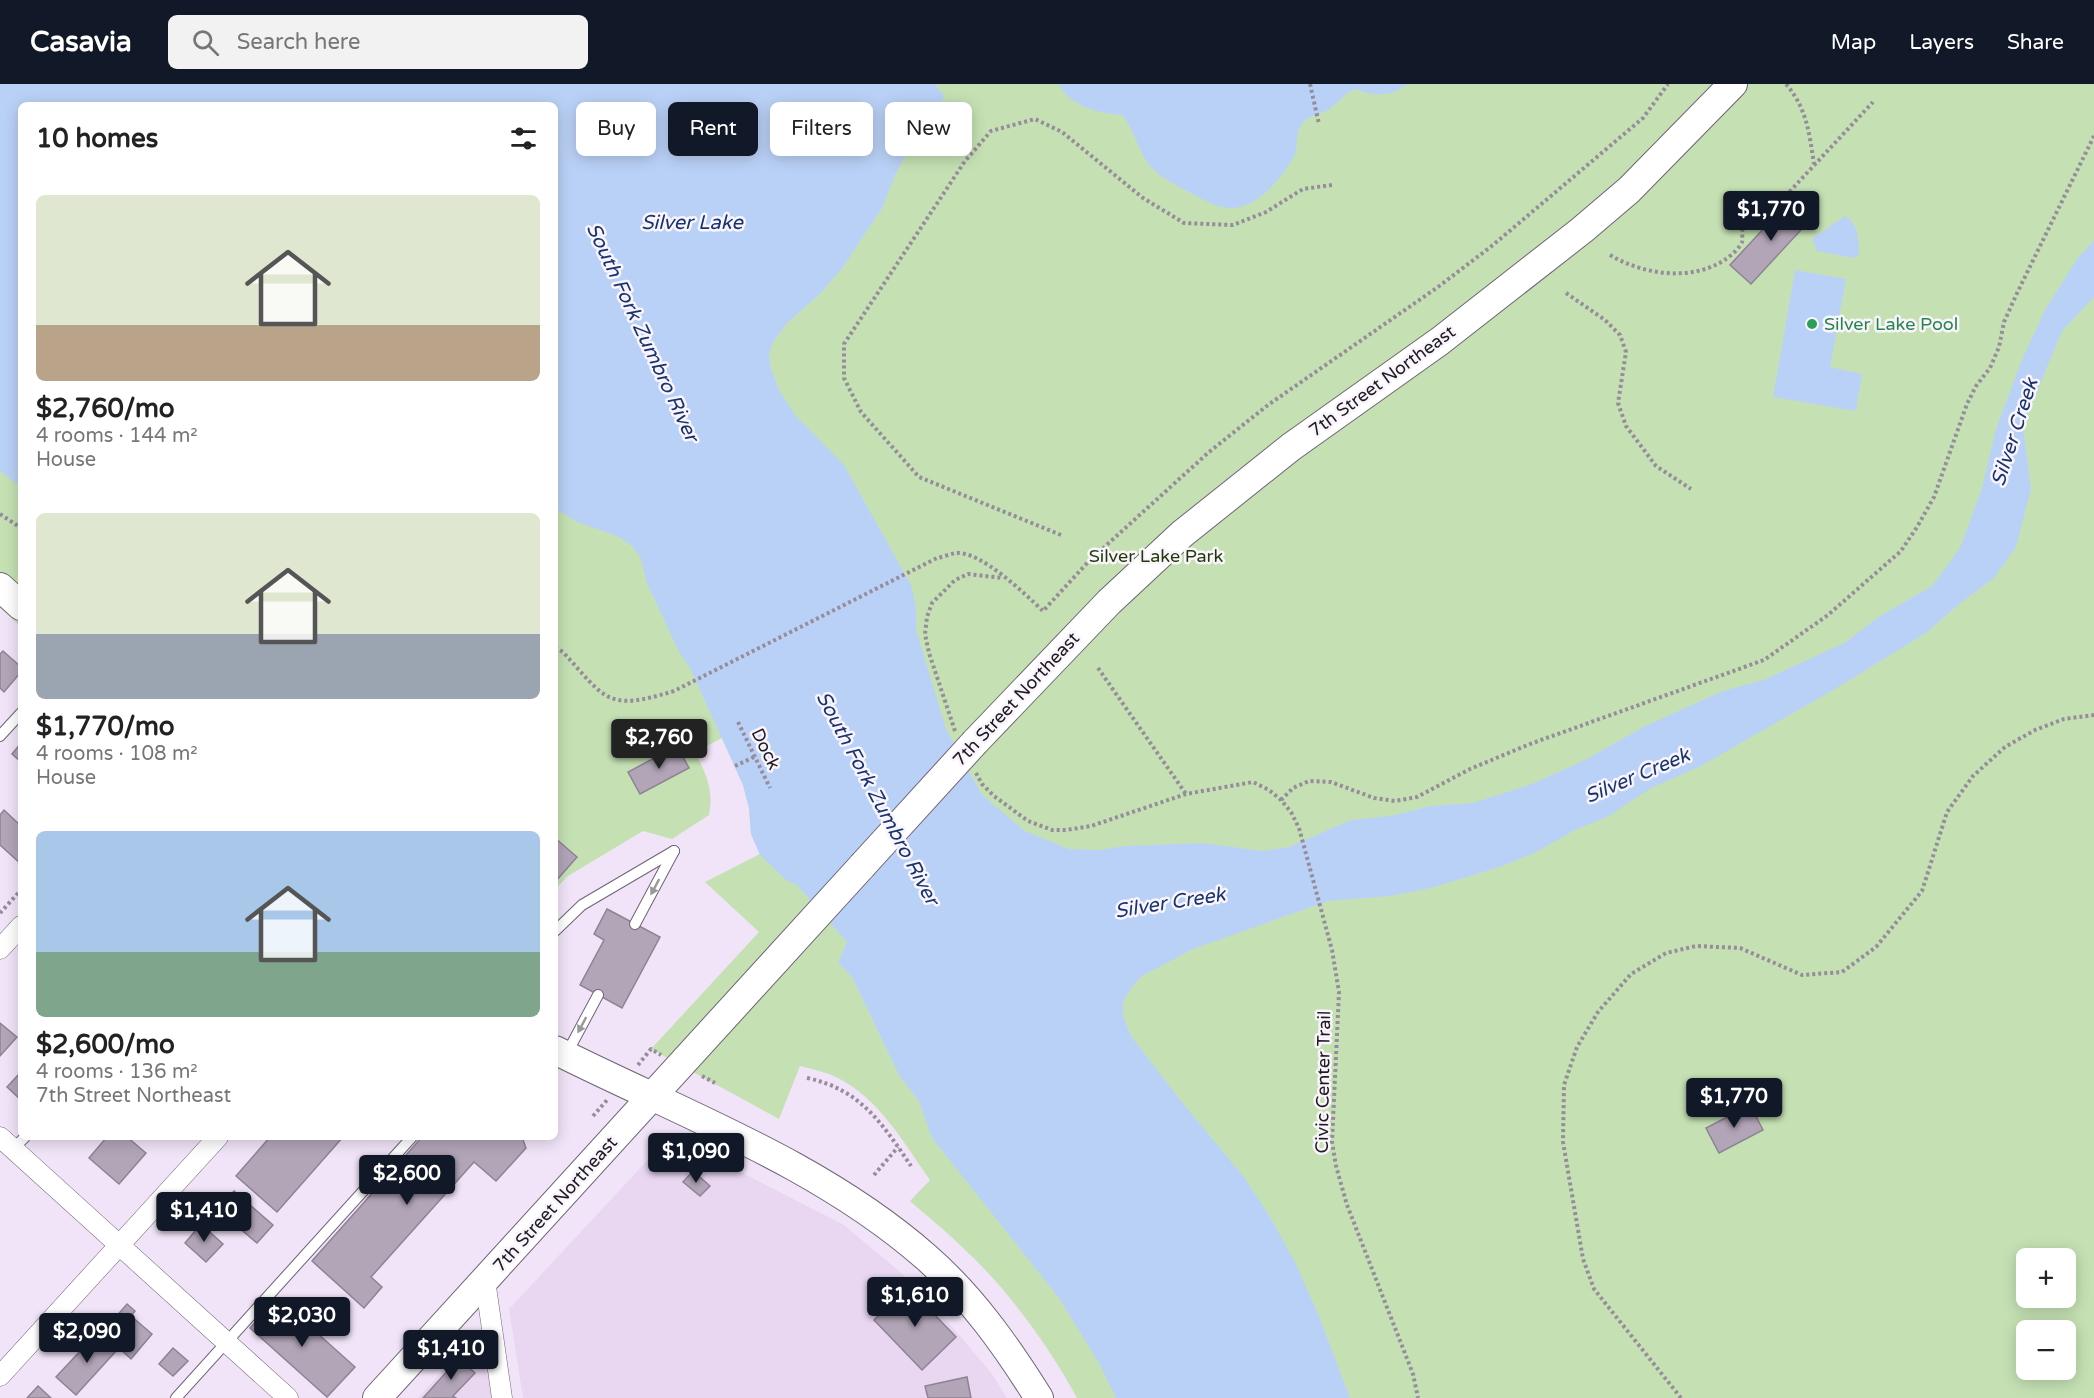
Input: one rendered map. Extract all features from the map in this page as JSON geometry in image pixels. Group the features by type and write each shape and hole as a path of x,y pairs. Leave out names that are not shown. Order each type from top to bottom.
{"main road":[{"name":"7th Street Northeast","path":"377,1398 975,742 1101,610 1182,534 1291,447 1440,341 1582,230 1636,182 1733,84"},
{"path":"0,587 18,603"},
{"path":"561,1052 811,1177 849,1199 899,1235 964,1294 1004,1345 1039,1398"}],"street":[{"path":"0,948 18,929"},
{"path":"0,1376 215,1140"},
{"path":"13,1141 119,1245 288,1398"},
{"path":"485,1280 502,1398"}],"lane":[{"path":"0,736 18,716"},
{"path":"558,928 582,905 674,850 635,924"},
{"path":"561,1052 598,995"},
{"path":"176,1398 409,1140"}],"path":[{"path":"1311,84 1319,124"},
{"path":"558,649 599,692 620,702 648,699 674,691 937,558 957,553 972,556 1018,587 1042,610 1089,561 1209,452 1268,405 1437,287 1501,238 1643,118 1668,84"},
{"path":"1786,84 1800,100 1809,127 1815,165"},
{"path":"1610,255 1635,268 1659,273 1689,273 1727,258 1742,242 1744,225 1750,219 1766,216 1873,102"},
{"path":"1061,535 919,477 861,412 844,378 844,344 965,161 991,131 1035,119 1062,132 1143,198 1184,223 1233,225 1266,212 1303,189 1332,185"},
{"path":"1091,826 1186,794 1252,783 1269,790 1281,800 1293,788 1309,781 1331,782 1374,798 1395,801 1417,797 1470,769 1530,744 1764,660 1828,615 1901,551 1928,507 1967,404 1976,386 1990,368 1999,347 2004,322 2094,136"},
{"path":"1566,293 1605,320 1620,335 1626,352 1618,403 1626,426 1656,466 1690,489"},
{"path":"0,514 18,526"},
{"path":"942,592 955,580 968,574 1004,578"},
{"path":"1098,668 1186,794"},
{"path":"1682,1398 1594,1289 1582,1259 1563,1142 1564,1085 1577,1047 1598,1012 1631,974 1666,953 1696,946 1740,948 1802,975 1842,972 1876,947 1922,891 1947,812 1973,776 2005,747 2035,730 2064,719 2094,715"},
{"name":"Dock","path":"738,722 770,788"},
{"path":"735,766 754,756"},
{"name":"Civic Center Trail","path":"1281,800 1291,812 1299,828 1332,950 1339,992 1332,1142 1336,1166 1347,1205 1413,1374 1418,1398"},
{"path":"0,912 18,893"},
{"path":"807,1078 829,1083 864,1106 910,1166"},
{"path":"874,1176 898,1148"}],"shaded area":[{"path":"670,1136 844,1225 898,1270 949,1323 992,1374 1007,1398 523,1398 509,1309"},
{"path":"474,1336 495,1398 418,1398"}],"green space":[{"name":"Silver Lake Park","path":"0,84 2094,84 2094,1398 1077,1398 1040,1338 995,1280 950,1235 910,1201 930,1180 900,1136 865,1097 836,1077 800,1066 779,1119 651,1049 759,932 705,882 760,854 751,834 749,808 743,785 722,738 695,752 710,789 709,815 672,839 643,831 568,876 558,886 558,102 18,102 18,624 0,608"}],"water":[{"name":"Silver Lake","path":"0,84 935,84 945,97 940,102 885,102 885,156 905,156 882,208 843,267 820,294 787,323 773,342 769,354 771,369 779,390 795,415 844,465 911,585 916,607 916,630 946,729 982,795 1025,831 1069,849 1099,850 1125,846 1202,843 1262,851 1289,847 1351,820 1391,816 1431,806 1473,803 1532,784 1585,760 1645,726 1723,691 1764,680 1846,642 1877,618 1932,586 1960,548 1982,488 1996,429 2021,362 2045,310 2077,259 2094,240 2094,297 2062,331 2023,425 2031,489 2016,547 1994,578 1926,633 1840,686 1701,766 1651,788 1607,817 1575,830 1536,852 1500,867 1431,888 1390,896 1328,901 1193,949 1142,976 1132,987 1123,1002 1123,1016 1131,1036 1244,1177 1270,1217 1296,1264 1350,1398 1116,1398 1100,1365 1059,1298 932,1138 919,1101 900,1077 852,977 838,963 847,942 798,886 786,880 760,855 751,834 749,808 743,785 691,670 678,650 647,583 641,559 632,546 617,536 577,522 558,510 558,102 18,102 18,485 0,471"},
{"path":"1058,84 1408,84 1383,94 1355,89 1326,111 1308,118 1302,123 1299,131 1293,158 1275,183 1259,198 1240,207 1231,208 1210,203 1162,176 1144,157 1122,115 1103,113 1086,107 1070,98"},
{"path":"1845,216 1855,228 1859,254 1854,258 1817,251 1812,239"},
{"name":"Silver Lake Pool","path":"1795,270 1846,279 1830,367 1862,374 1856,411 1773,397"}],"building":[{"path":"1790,200 1811,219 1751,284 1730,265"},
{"path":"3,651 18,664 18,676 4,692 0,688 0,654"},
{"path":"677,746 689,768 640,794 628,772"},
{"path":"18,747 18,759 12,754"},
{"path":"4,810 18,823 18,861 0,845 0,815"},
{"path":"558,841 577,857 558,879"},
{"path":"607,909 660,937 622,1008 580,985 604,940 594,934"},
{"path":"0,1023 17,1037 0,1056"},
{"path":"18,1075 18,1097 7,1087"},
{"path":"1750,1105 1763,1130 1719,1153 1706,1128"},
{"path":"104,1140 131,1140 146,1153 119,1184 89,1158"},
{"path":"267,1140 340,1140 277,1212 236,1176"},
{"path":"419,1140 523,1140 526,1148 496,1181 474,1162 371,1277 382,1287 364,1308 312,1261"},
{"path":"693,1171 710,1186 700,1196 683,1182"},
{"path":"234,1191 273,1225 257,1243 218,1210"},
{"path":"201,1224 223,1244 206,1262 185,1243"},
{"path":"908,1287 956,1337 922,1370 874,1320"},
{"path":"278,1298 355,1367 327,1397 250,1328"},
{"path":"127,1304 135,1311 131,1316 152,1334 131,1359 117,1346 125,1338 109,1325"},
{"path":"98,1332 117,1350 76,1395 56,1377"},
{"path":"173,1348 188,1361 173,1376 159,1364"},
{"path":"459,1358 475,1373 453,1396 456,1398 423,1398"},
{"path":"967,1377 971,1398 928,1398 925,1386"},
{"path":"38,1386 51,1398 27,1398"}],"place":[{"name":"Silver Lake Pool","path":"1812,324"}],"water label":[{"name":"South Fork Zumbro River","path":"643,332"},
{"name":"Silver Creek","path":"2014,432"},
{"name":"Silver Creek","path":"1637,775"},
{"name":"South Fork Zumbro River","path":"878,798"},
{"name":"Silver Creek","path":"1170,902"}]}
